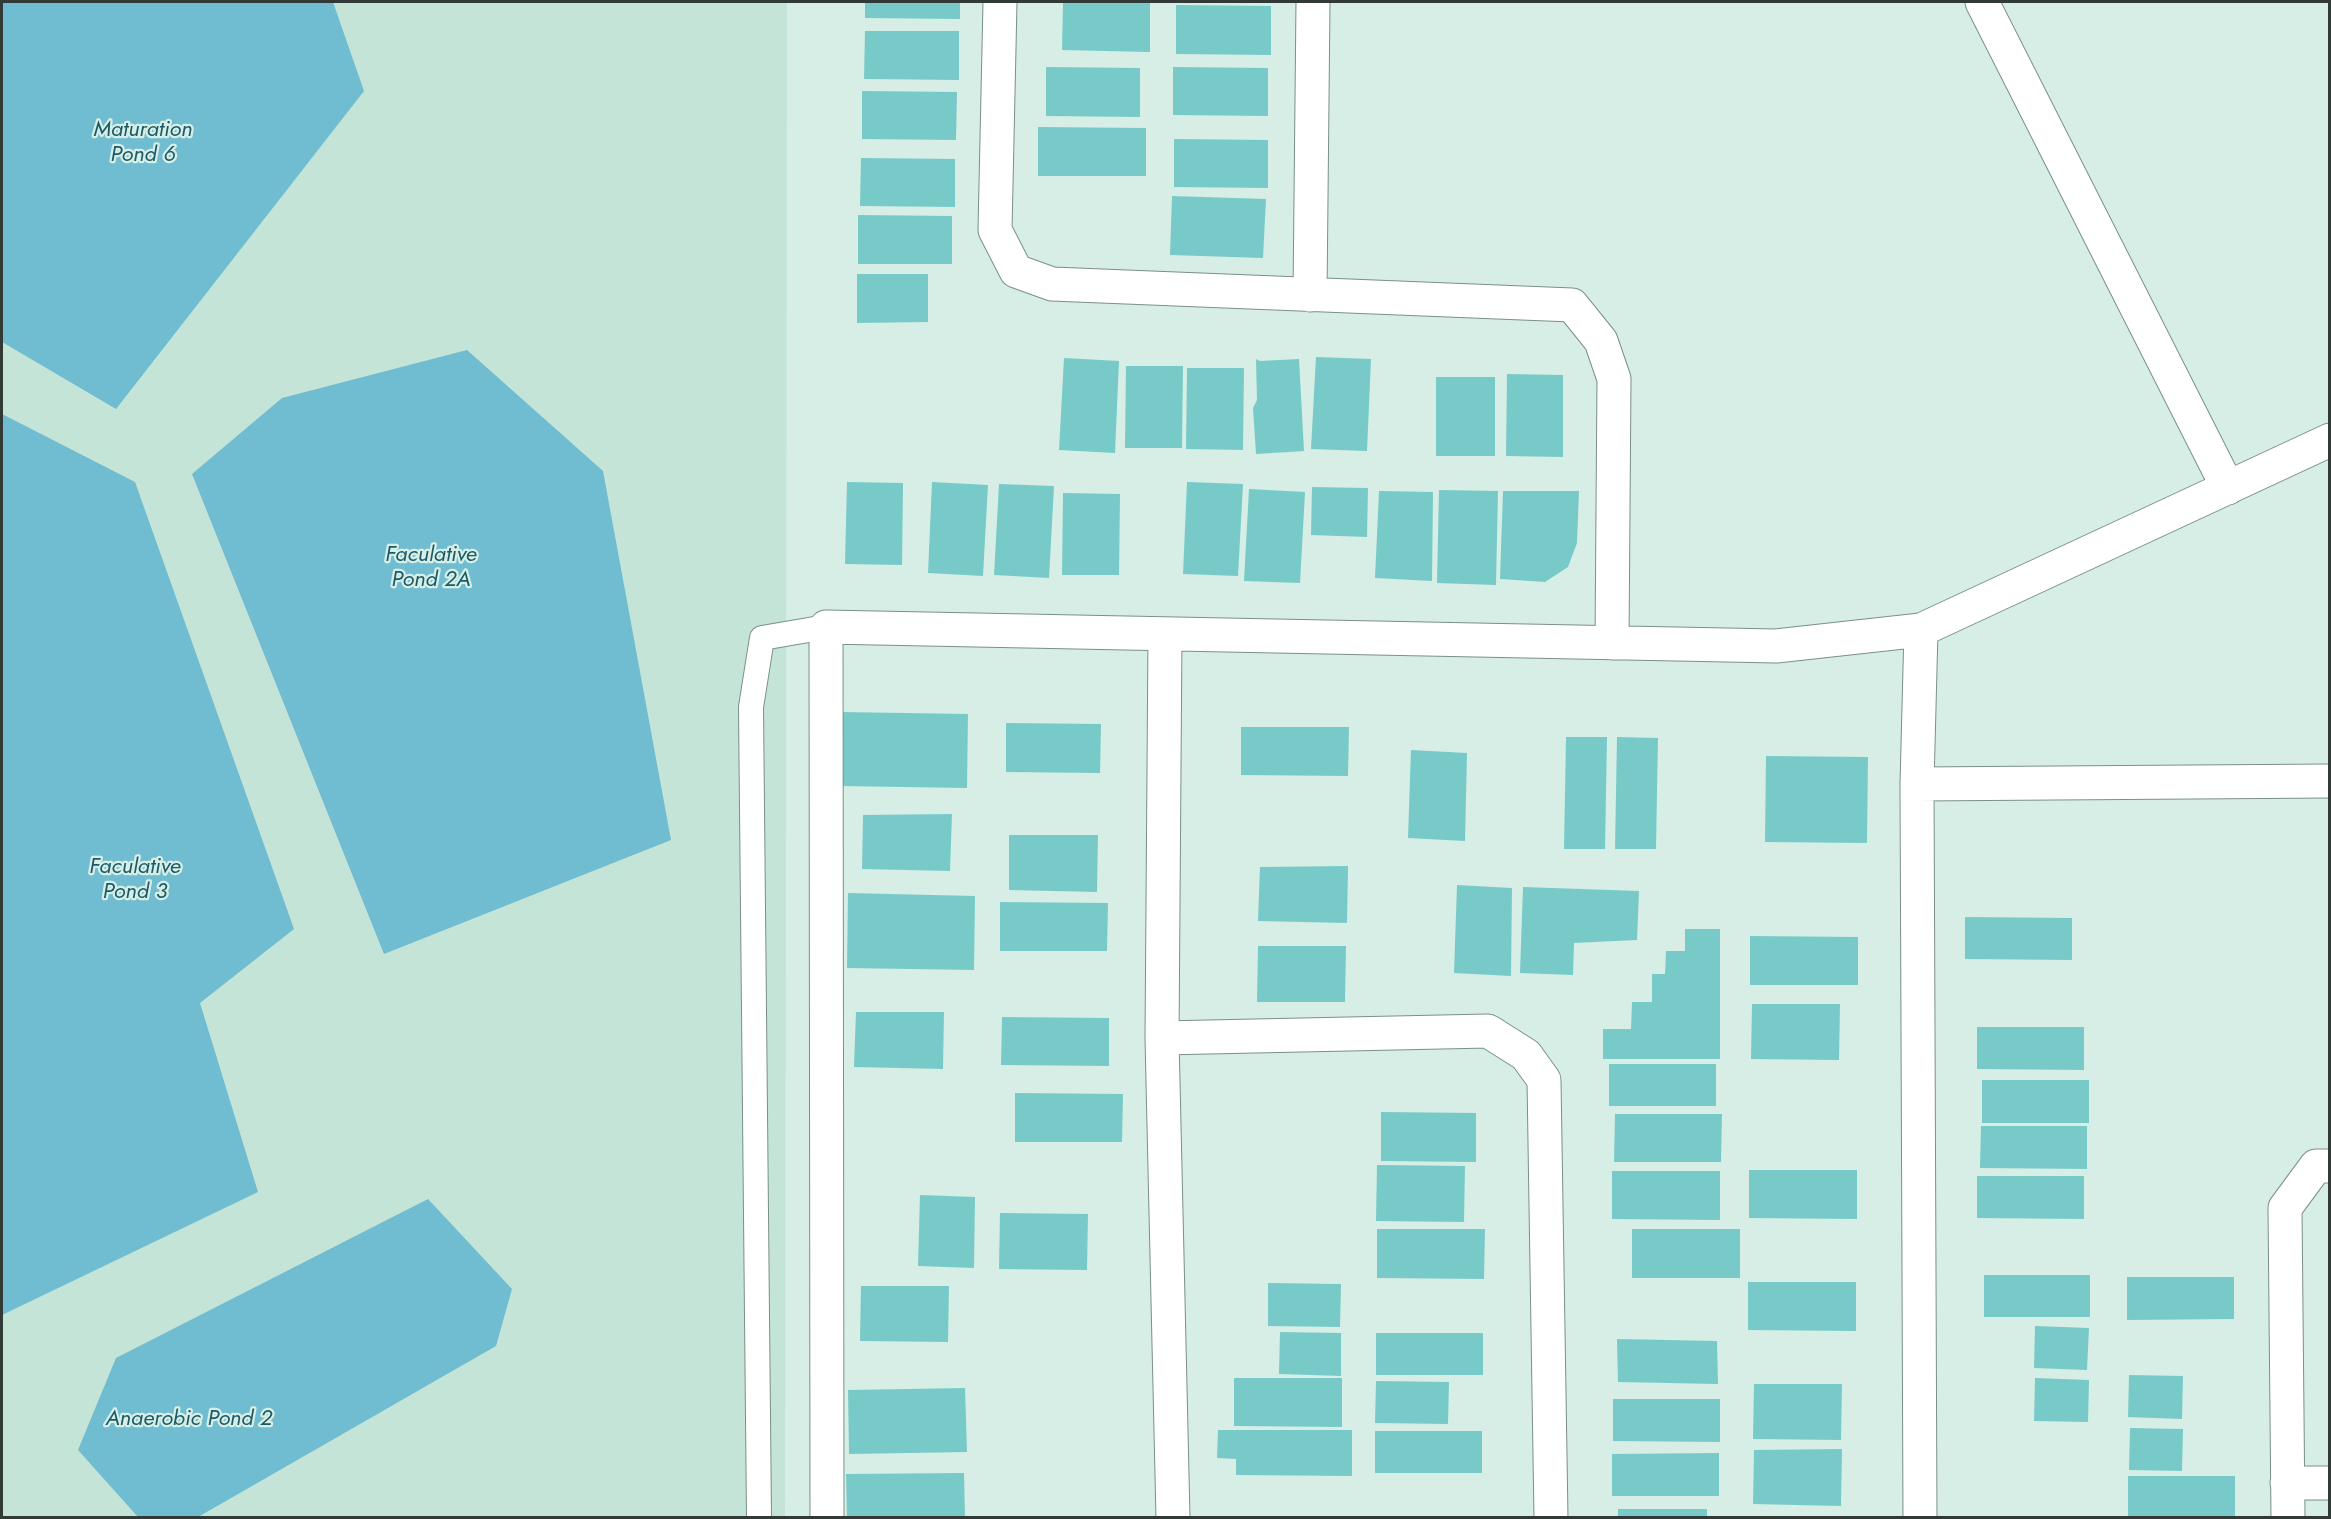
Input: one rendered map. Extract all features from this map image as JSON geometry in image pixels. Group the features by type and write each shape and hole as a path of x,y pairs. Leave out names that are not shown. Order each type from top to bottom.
{"street":[{"path":"1000,2 995,230 1016,271 1052,285 1572,305 1601,341 1614,379 1612,643"},
{"path":"1310,294 1312,2"},
{"path":"1982,2 2228,488"},
{"path":"827,1518 826,627 1776,646 1921,630 2330,440"},
{"path":"1920,1518 1917,783 1921,630"},
{"path":"1165,634 1162,1038 1173,1518"},
{"path":"1917,783 2330,781"},
{"path":"1162,1038 1488,1031 1526,1055 1544,1080 1551,1518"},
{"path":"2288,1518 2286,1208 2316,1166 2330,1166"},
{"path":"2287,1483 2330,1483"}],"lane":[{"path":"759,1518 751,707 762,638 826,627"}],"shaded area":[{"path":"2,2 787,2 785,1517 2,1518"}],"water":[{"name":"Maturation Pond 6","path":"2,2 333,2 364,91 116,409 2,342"},
{"name":"Faculative Pond 2A","path":"467,350 603,471 671,840 384,954 192,474 282,398"},
{"name":"Faculative Pond 3","path":"2,414 135,482 294,929 200,1003 258,1192 2,1315"},
{"name":"Anaerobic Pond 2","path":"428,1199 512,1289 496,1346 198,1517 138,1517 78,1450 116,1358"}],"building":[{"path":"865,2 960,2 960,19 865,18"},
{"path":"1063,2 1150,3 1150,52 1062,50"},
{"path":"1176,5 1271,6 1271,55 1176,54"},
{"path":"865,31 959,31 959,80 864,79"},
{"path":"1046,67 1140,68 1140,117 1046,116"},
{"path":"1173,67 1268,68 1268,116 1173,115"},
{"path":"862,91 957,92 956,140 862,139"},
{"path":"1038,127 1146,128 1146,176 1038,176"},
{"path":"1174,139 1268,140 1268,188 1174,187"},
{"path":"861,158 955,159 955,207 860,206"},
{"path":"1172,196 1266,199 1263,258 1170,255"},
{"path":"858,215 952,216 952,264 858,264"},
{"path":"857,274 928,274 928,322 857,323"},
{"path":"1316,357 1371,359 1367,451 1311,449"},
{"path":"1064,358 1119,361 1115,453 1059,450"},
{"path":"1256,359 1260,361 1299,359 1304,451 1256,454 1253,408 1257,400"},
{"path":"1126,366 1183,366 1182,448 1125,448"},
{"path":"1187,368 1244,368 1243,450 1186,449"},
{"path":"1507,374 1563,375 1563,457 1506,456"},
{"path":"1436,377 1495,377 1495,456 1436,456"},
{"path":"847,482 903,483 902,565 845,564"},
{"path":"932,482 988,485 983,576 928,573"},
{"path":"1187,482 1243,484 1238,576 1183,574"},
{"path":"999,484 1054,486 1049,578 994,575"},
{"path":"1312,487 1368,488 1367,537 1311,535"},
{"path":"1249,489 1305,492 1300,583 1244,581"},
{"path":"1439,490 1498,491 1496,585 1437,583"},
{"path":"1379,491 1433,492 1432,581 1375,578"},
{"path":"1503,491 1579,491 1577,543 1568,567 1545,582 1500,579"},
{"path":"1063,493 1120,494 1119,575 1062,575"},
{"path":"841,712 968,714 967,788 840,786"},
{"path":"1006,723 1101,724 1100,773 1006,772"},
{"path":"1241,727 1349,727 1348,776 1241,775"},
{"path":"1566,737 1607,737 1605,849 1564,849"},
{"path":"1617,737 1658,738 1656,849 1615,849"},
{"path":"1411,750 1467,753 1465,841 1408,838"},
{"path":"1766,756 1868,757 1867,843 1765,842"},
{"path":"952,814 950,871 862,869 863,815"},
{"path":"1009,835 1098,835 1097,892 1009,890"},
{"path":"1348,866 1347,923 1258,921 1260,867"},
{"path":"1457,885 1512,888 1511,976 1454,973"},
{"path":"1523,887 1639,891 1637,940 1574,943 1573,975 1520,973"},
{"path":"848,893 975,896 974,970 847,968"},
{"path":"1000,902 1108,903 1107,951 1000,951"},
{"path":"1965,917 2072,918 2072,960 1965,959"},
{"path":"1685,929 1720,929 1720,1059 1603,1059 1603,1029 1631,1029 1632,1002 1652,1002 1652,974 1665,974 1666,951 1685,951"},
{"path":"1750,936 1858,937 1858,985 1750,985"},
{"path":"1258,946 1346,946 1345,1002 1257,1002"},
{"path":"1752,1004 1840,1004 1839,1060 1751,1059"},
{"path":"856,1012 944,1012 943,1069 854,1067"},
{"path":"1002,1017 1109,1018 1109,1066 1001,1065"},
{"path":"1977,1027 2084,1027 2084,1070 1977,1069"},
{"path":"1609,1064 1716,1064 1716,1106 1609,1106"},
{"path":"1982,1080 2089,1080 2089,1123 1982,1123"},
{"path":"1015,1093 1123,1094 1122,1142 1015,1142"},
{"path":"1381,1112 1476,1113 1476,1162 1381,1161"},
{"path":"1615,1114 1722,1114 1721,1162 1614,1162"},
{"path":"1981,1126 2087,1126 2087,1169 1980,1168"},
{"path":"1377,1165 1465,1166 1464,1222 1376,1221"},
{"path":"1749,1170 1857,1170 1857,1219 1749,1218"},
{"path":"1612,1171 1720,1171 1720,1220 1612,1219"},
{"path":"1977,1176 2084,1176 2084,1219 1977,1218"},
{"path":"920,1195 975,1197 974,1268 918,1266"},
{"path":"1000,1213 1088,1214 1087,1270 999,1269"},
{"path":"1377,1229 1485,1229 1484,1279 1377,1278"},
{"path":"1632,1229 1740,1229 1740,1278 1632,1278"},
{"path":"1984,1275 2090,1275 2090,1317 1984,1317"},
{"path":"2127,1277 2234,1277 2234,1319 2127,1320"},
{"path":"1748,1282 1856,1282 1856,1331 1748,1330"},
{"path":"1268,1283 1341,1284 1340,1327 1268,1326"},
{"path":"861,1286 949,1286 948,1342 860,1341"},
{"path":"2035,1326 2089,1328 2087,1370 2034,1368"},
{"path":"1280,1332 1341,1333 1341,1376 1279,1374"},
{"path":"1376,1333 1483,1333 1483,1375 1376,1375"},
{"path":"1617,1339 1717,1341 1718,1384 1618,1382"},
{"path":"2129,1375 2183,1376 2182,1419 2128,1417"},
{"path":"1234,1378 1342,1378 1342,1427 1234,1426"},
{"path":"2035,1378 2089,1380 2088,1422 2034,1421"},
{"path":"1376,1381 1449,1382 1448,1424 1375,1423"},
{"path":"1754,1384 1842,1384 1841,1440 1753,1439"},
{"path":"965,1388 967,1452 849,1454 848,1390"},
{"path":"1613,1399 1720,1399 1720,1442 1613,1441"},
{"path":"2130,1428 2183,1429 2182,1471 2129,1470"},
{"path":"1218,1430 1352,1430 1352,1476 1236,1475 1236,1459 1217,1458"},
{"path":"1375,1431 1482,1431 1482,1473 1375,1473"},
{"path":"1842,1449 1841,1506 1753,1504 1754,1450"},
{"path":"1719,1453 1719,1496 1612,1496 1612,1454"},
{"path":"964,1473 965,1518 847,1518 846,1474"},
{"path":"2128,1476 2235,1476 2235,1518 2128,1518"},
{"path":"1618,1509 1707,1509 1707,1518 1618,1518"}]}
